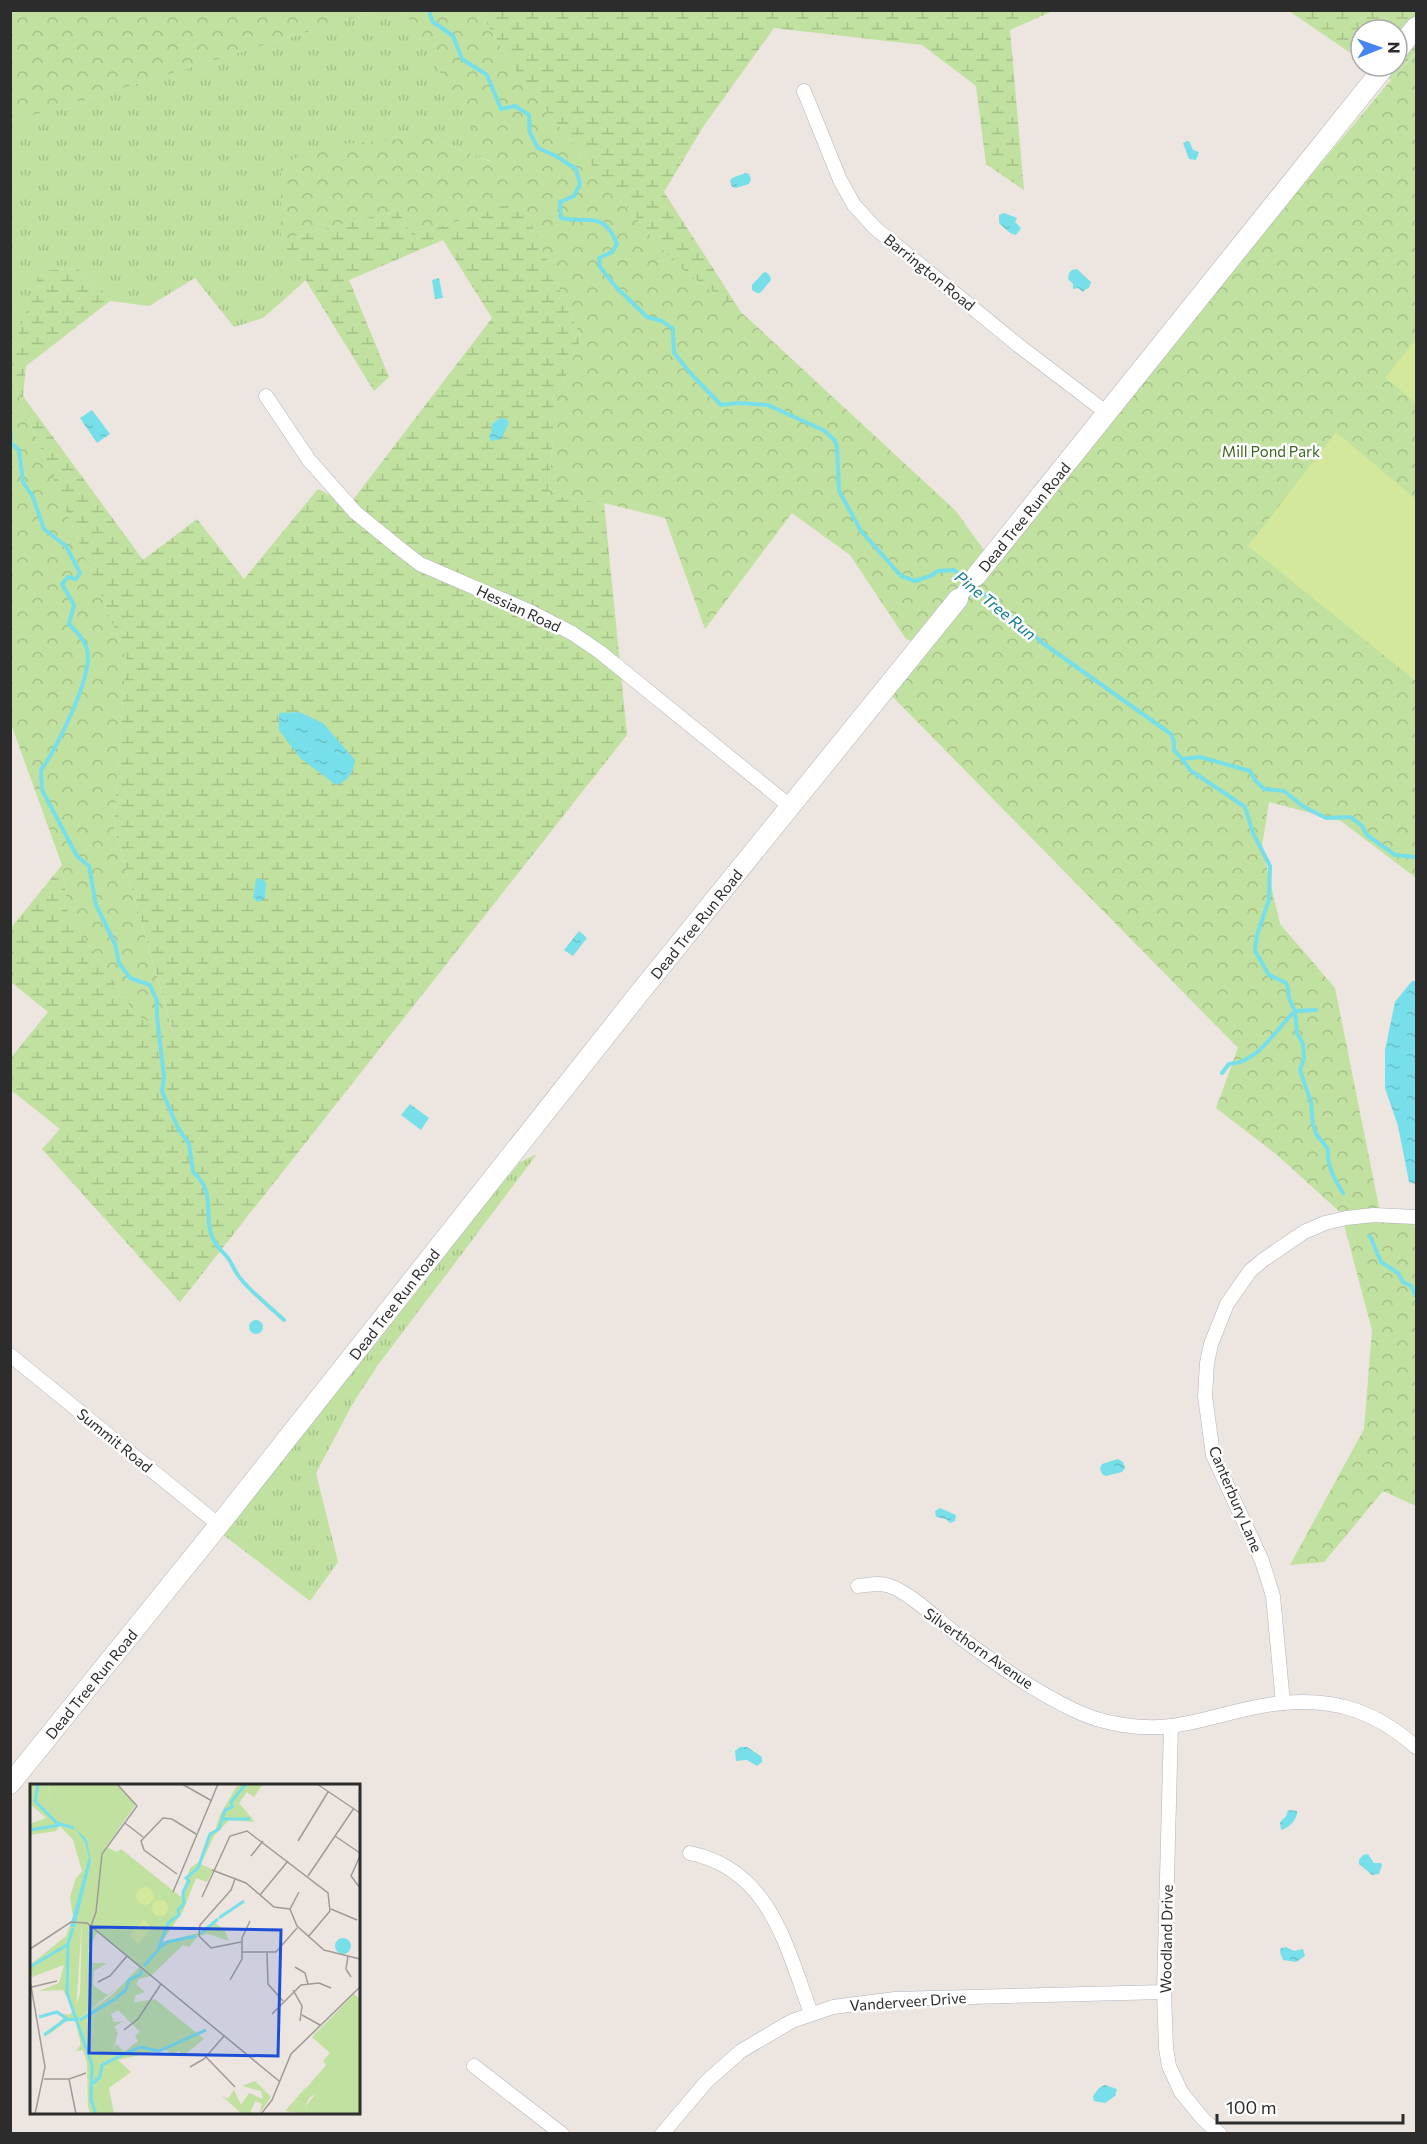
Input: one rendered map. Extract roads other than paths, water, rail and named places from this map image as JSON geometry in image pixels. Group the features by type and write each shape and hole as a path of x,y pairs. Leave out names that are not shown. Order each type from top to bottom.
{"street":[{"name":"Dead Tree Run Road","path":"10,1784 219,1525 645,987 1375,78"},
{"name":"Barrington Road","path":"804,91 840,180 854,204 875,228 1018,345 1107,413"},
{"name":"Hessian Road","path":"266,396 309,460 355,512 398,547 420,564 531,612 572,633 600,652 791,807"},
{"name":"Canterbury Lane","path":"1283,1703 1273,1596 1262,1561 1214,1455 1209,1434 1205,1396 1210,1344 1227,1304 1251,1271 1263,1260 1305,1232 1325,1223 1346,1218 1374,1215 1416,1217"},
{"name":"Summit Road","path":"10,1355 219,1525"},
{"name":"Silverthorn Avenue","path":"858,1586 879,1583 899,1590 984,1655 1046,1695 1097,1719 1136,1726 1171,1726 1283,1703 1328,1704 1361,1712 1385,1723 1416,1747"},
{"name":"Woodland Drive","path":"1171,1726 1164,1992 1166,2048 1169,2066 1181,2092 1203,2119 1220,2133"},
{"path":"690,1853 704,1856 728,1868 748,1883 765,1901 779,1927 811,2013"},
{"name":"Vanderveer Drive","path":"662,2133 707,2080 741,2050 792,2021 811,2013 833,2007 896,1999 1164,1992"},
{"path":"474,2066 562,2133"}],"water":[{"path":"1187,141 1193,150 1199,152 1196,160 1189,159 1183,143"},
{"path":"746,173 751,179 749,184 732,187 730,181 732,178"},
{"path":"1004,213 1017,218 1015,222 1021,228 1016,235 1010,233 999,223 999,215"},
{"path":"1077,269 1091,282 1083,292 1078,288 1073,289 1073,284 1068,279 1069,273"},
{"path":"766,272 771,280 760,293 757,293 752,290 752,285"},
{"path":"439,278 443,298 435,299 432,280"},
{"path":"92,410 110,434 97,443 80,418"},
{"path":"500,418 506,419 509,423 501,439 491,441 489,436 492,424"},
{"path":"299,712 323,723 355,760 352,772 344,781 336,785 300,758 279,730 279,713"},
{"path":"260,878 266,882 265,899 258,902 253,898 256,879"},
{"path":"579,931 587,938 573,956 564,950"},
{"path":"1412,981 1416,981 1416,1184 1409,1182 1398,1126 1385,1088 1385,1050 1395,1002"},
{"path":"410,1104 429,1118 421,1130 401,1115"},
{"path":"256,1320 261,1322 263,1327 261,1332 256,1334 251,1332 249,1327 251,1322"},
{"path":"1118,1459 1123,1462 1125,1468 1122,1472 1106,1476 1102,1474 1100,1468 1102,1464"},
{"path":"940,1508 956,1515 955,1521 950,1523 946,1519 936,1517 935,1511"},
{"path":"740,1747 747,1747 762,1757 762,1762 757,1766 747,1760 736,1761 735,1751"},
{"path":"1288,1810 1297,1811 1296,1817 1289,1826 1281,1830 1280,1822"},
{"path":"1368,1854 1374,1863 1381,1863 1379,1874 1372,1875 1359,1864 1363,1855"},
{"path":"1286,1947 1294,1951 1303,1949 1305,1956 1296,1962 1283,1960 1280,1952 1281,1948"},
{"path":"1105,2085 1117,2089 1115,2096 1105,2103 1094,2101 1095,2093"}],"waterway":[{"name":"Pine Tree Run","path":"429,10 432,21 453,36 462,59 487,75 501,109 515,106 529,115 530,133 538,148 576,169 580,184 574,196 560,202 561,218 594,220 607,226 617,244 612,252 599,258 600,267 616,287 647,317 662,321 673,329 674,353 693,376 721,405 739,403 768,405 825,431 835,441 837,447 839,491 861,531 901,576 915,581 938,571 954,570 967,580"},
{"path":"10,426 11,443 19,450 23,482 33,497 44,529 66,546 80,573 76,579 68,577 62,584 74,605 69,624 85,643 88,657 81,691 56,746 41,770 42,790 77,856 89,866 96,905 115,944 119,963 130,978 150,985 157,1001 164,1077 162,1091 178,1128 189,1144 193,1172 201,1180 205,1189 211,1235 240,1278 284,1320"},
{"name":"Pine Tree Run","path":"973,585 1044,644 1171,734 1174,750 1182,759 1200,757 1250,771 1264,789 1284,791 1304,807 1326,818 1350,817 1362,826 1367,835 1395,855 1416,857"},
{"path":"1182,759 1190,770 1245,807 1253,833 1270,866 1269,900 1257,935 1255,951 1269,975 1286,983 1288,988 1289,998 1295,1011 1297,1033 1303,1044 1304,1058 1300,1070 1311,1102 1313,1124 1316,1134 1328,1149 1330,1167 1343,1193"},
{"path":"1222,1073 1229,1064 1239,1062 1257,1052 1295,1011 1316,1010"},
{"path":"1370,1236 1381,1262 1398,1273 1403,1282 1411,1286 1416,1296"}],"park label":[{"name":"Mill Pond Park","path":"1271,451"}]}
